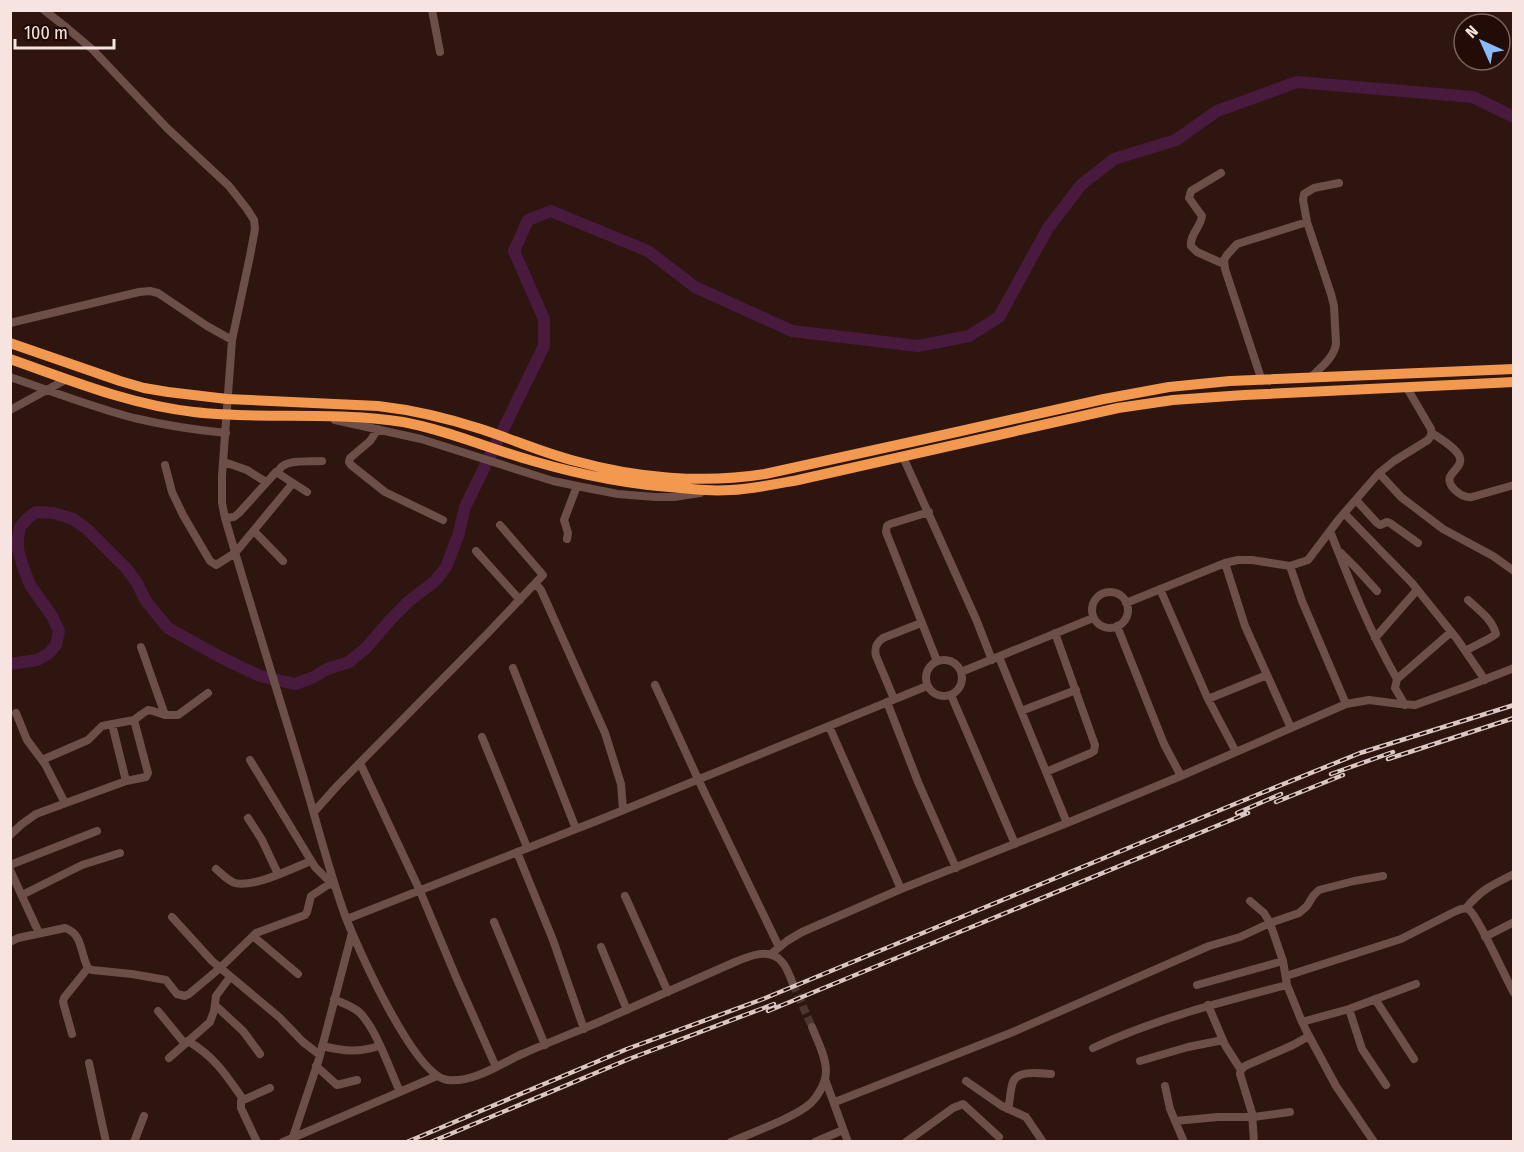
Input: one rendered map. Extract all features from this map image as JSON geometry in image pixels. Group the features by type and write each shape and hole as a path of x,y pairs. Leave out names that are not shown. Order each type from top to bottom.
{"highway":[{"path":"10,343 144,388 227,399 403,409 481,429 576,462 643,474 698,479 726,479 765,474 1137,392 1204,383 1514,369"},
{"path":"10,359 138,402 192,412 227,415 380,419 402,422 558,468 618,481 716,490 772,485 1118,408 1173,400 1514,382"}],"street":[{"path":"44,10 93,50 167,128 229,186 254,220 255,229 232,340 222,503 225,518 314,812 333,885 372,976 399,1026 423,1063 437,1076 447,1080 464,1079 482,1073 735,962 753,955 771,954 802,932 901,889 1068,823 1346,704 1369,700 1414,705 1514,668"},
{"path":"432,10 440,52"},
{"path":"1221,173 1191,191 1189,198 1202,216 1192,238 1191,246 1197,252 1224,264"},
{"path":"1310,378 1332,357 1336,344 1334,306 1307,222 1303,200 1304,194 1314,188 1339,183"},
{"path":"1262,381 1224,264 1227,255 1237,244 1307,222"},
{"path":"10,323 150,291 158,293 232,340"},
{"path":"10,377 133,417 226,433"},
{"path":"10,410 67,379"},
{"path":"1407,388 1432,433 1460,456 1461,461 1449,480 1450,484 1462,495 1467,498 1514,485"},
{"path":"319,417 421,439 553,481 618,494 674,497 716,490"},
{"path":"378,429 370,441 351,458 349,462 351,465 385,492 443,520"},
{"path":"1126,603 1225,563 1252,560 1290,566 1308,560 1344,513 1379,473 1428,440 1432,433"},
{"path":"903,457 976,619 1021,711 1068,823"},
{"path":"278,473 280,466 288,463 322,461"},
{"path":"224,462 247,470 266,482"},
{"path":"165,465 172,492 183,515 210,561 216,565 235,553 293,483"},
{"path":"225,518 234,517 239,513 266,482 276,472 278,473"},
{"path":"278,473 307,492"},
{"path":"1379,473 1408,503 1443,529 1493,556 1514,571"},
{"path":"567,539 568,533 564,520 577,486"},
{"path":"1356,500 1377,523 1380,525 1390,523 1418,543"},
{"path":"929,512 890,524 886,531 938,661"},
{"path":"1344,513 1417,590 1451,632 1485,680"},
{"path":"314,812 543,575 500,525"},
{"path":"254,531 282,561"},
{"path":"1330,531 1360,606 1397,680"},
{"path":"1338,550 1377,591"},
{"path":"476,551 520,600"},
{"path":"1225,563 1245,626 1291,728"},
{"path":"1290,566 1302,601 1346,704"},
{"path":"536,584 541,590 605,733 621,784 622,810"},
{"path":"1160,589 1208,699 1236,752"},
{"path":"1375,638 1417,590"},
{"path":"1111,592 1121,597 1126,603 1126,618 1117,626 1112,628 1100,625 1094,618 1093,604 1100,595 1111,592"},
{"path":"1465,651 1496,634 1488,619 1468,600"},
{"path":"961,672 1094,618"},
{"path":"921,623 883,638 879,641 875,651 918,782 956,868"},
{"path":"1117,626 1164,744 1180,776"},
{"path":"1405,705 1395,688 1397,680 1451,632"},
{"path":"1046,772 1091,753 1095,748 1055,633"},
{"path":"141,647 165,715"},
{"path":"938,661 954,663 961,672 960,688 951,695 940,696 927,686 926,674 938,661"},
{"path":"513,668 576,829"},
{"path":"1208,699 1267,675"},
{"path":"655,685 779,947"},
{"path":"347,919 576,829 927,686"},
{"path":"1021,711 1076,690"},
{"path":"42,760 84,742 100,727 134,720 148,711 178,715 208,693"},
{"path":"951,695 1015,844"},
{"path":"16,713 27,740 50,772 65,803"},
{"path":"10,835 28,818 148,775 134,720"},
{"path":"112,724 126,781"},
{"path":"829,726 901,889"},
{"path":"482,737 527,847"},
{"path":"250,759 311,861 333,885"},
{"path":"360,763 420,891 496,1066"},
{"path":"248,818 262,840 278,874"},
{"path":"10,865 97,831"},
{"path":"517,852 553,940 584,1029"},
{"path":"22,895 82,865 120,853"},
{"path":"216,869 231,881 244,884 311,861"},
{"path":"10,870 39,933"},
{"path":"1467,908 1486,888 1514,874"},
{"path":"835,1102 1013,1032 1171,964 1198,950 1240,937 1299,913 1319,890 1383,876"},
{"path":"12,939 65,928 77,936 88,968 166,980 181,996 189,994 253,936 305,915 311,896 333,885"},
{"path":"625,896 668,992"},
{"path":"1250,901 1264,913 1270,924 1287,980 1309,1036 1336,1086 1374,1142"},
{"path":"1092,1048 1132,1030 1287,980 1401,939 1462,908 1471,910 1514,993"},
{"path":"172,917 200,949 279,1017 303,1042 321,1050 356,1051 380,1046"},
{"path":"494,922 545,1045"},
{"path":"1485,937 1514,922"},
{"path":"293,1137 321,1050 352,933"},
{"path":"253,936 298,974"},
{"path":"601,947 627,1010"},
{"path":"771,954 782,962 793,984"},
{"path":"1197,985 1282,961"},
{"path":"72,1034 63,1002 88,968"},
{"path":"169,1058 210,1022 216,996 230,977"},
{"path":"1302,1022 1416,984"},
{"path":"334,999 356,1010 370,1027 399,1092"},
{"path":"1375,999 1414,1059"},
{"path":"215,1005 243,1031 260,1054"},
{"path":"1208,1005 1223,1040 1240,1070 1252,1117 1254,1142"},
{"path":"1349,1008 1362,1049 1386,1085"},
{"path":"158,1011 187,1043 208,1054 243,1099"},
{"path":"731,1142 801,1110 819,1093 825,1079 825,1064 812,1027"},
{"path":"1240,1070 1309,1036"},
{"path":"1140,1061 1223,1040"},
{"path":"89,1063 106,1142"},
{"path":"316,1066 337,1085 357,1080"},
{"path":"1008,1109 1012,1082 1015,1079 1023,1074 1051,1074"},
{"path":"283,1142 437,1076"},
{"path":"825,1079 848,1142"},
{"path":"966,1081 1002,1106 1026,1118 1043,1142"},
{"path":"1165,1086 1170,1109 1184,1142"},
{"path":"257,1142 241,1108 241,1101 270,1088"},
{"path":"906,1142 953,1108 963,1104 999,1137"},
{"path":"1175,1121 1252,1117 1290,1112"},
{"path":"134,1142 144,1116"},
{"path":"815,1142 843,1130"}],"waterway":[{"path":"10,664 37,660 48,654 56,645 59,631 52,616 30,585 18,549 20,527 36,512 54,513 73,519 87,529 126,568 146,601 168,628 260,676 295,684 327,669 349,662 366,648 392,618 435,581 446,567 458,536 465,507 544,346 544,319 514,251 528,220 551,211 648,251 695,287 792,331 918,346 969,336 999,317 1048,228 1081,185 1114,159 1176,140 1217,111 1297,82 1473,97 1514,117"}],"tunnel":[{"path":"793,984 812,1027"}],"railway":[{"path":"407,1142 627,1049 763,999 1360,753 1514,705"},
{"path":"1388,759 1514,718"},
{"path":"1331,774 1393,752"},
{"path":"1276,802 1343,775"},
{"path":"1237,813 1281,794"},
{"path":"768,1011 1248,813"},
{"path":"431,1142 629,1059 774,1004"}]}
